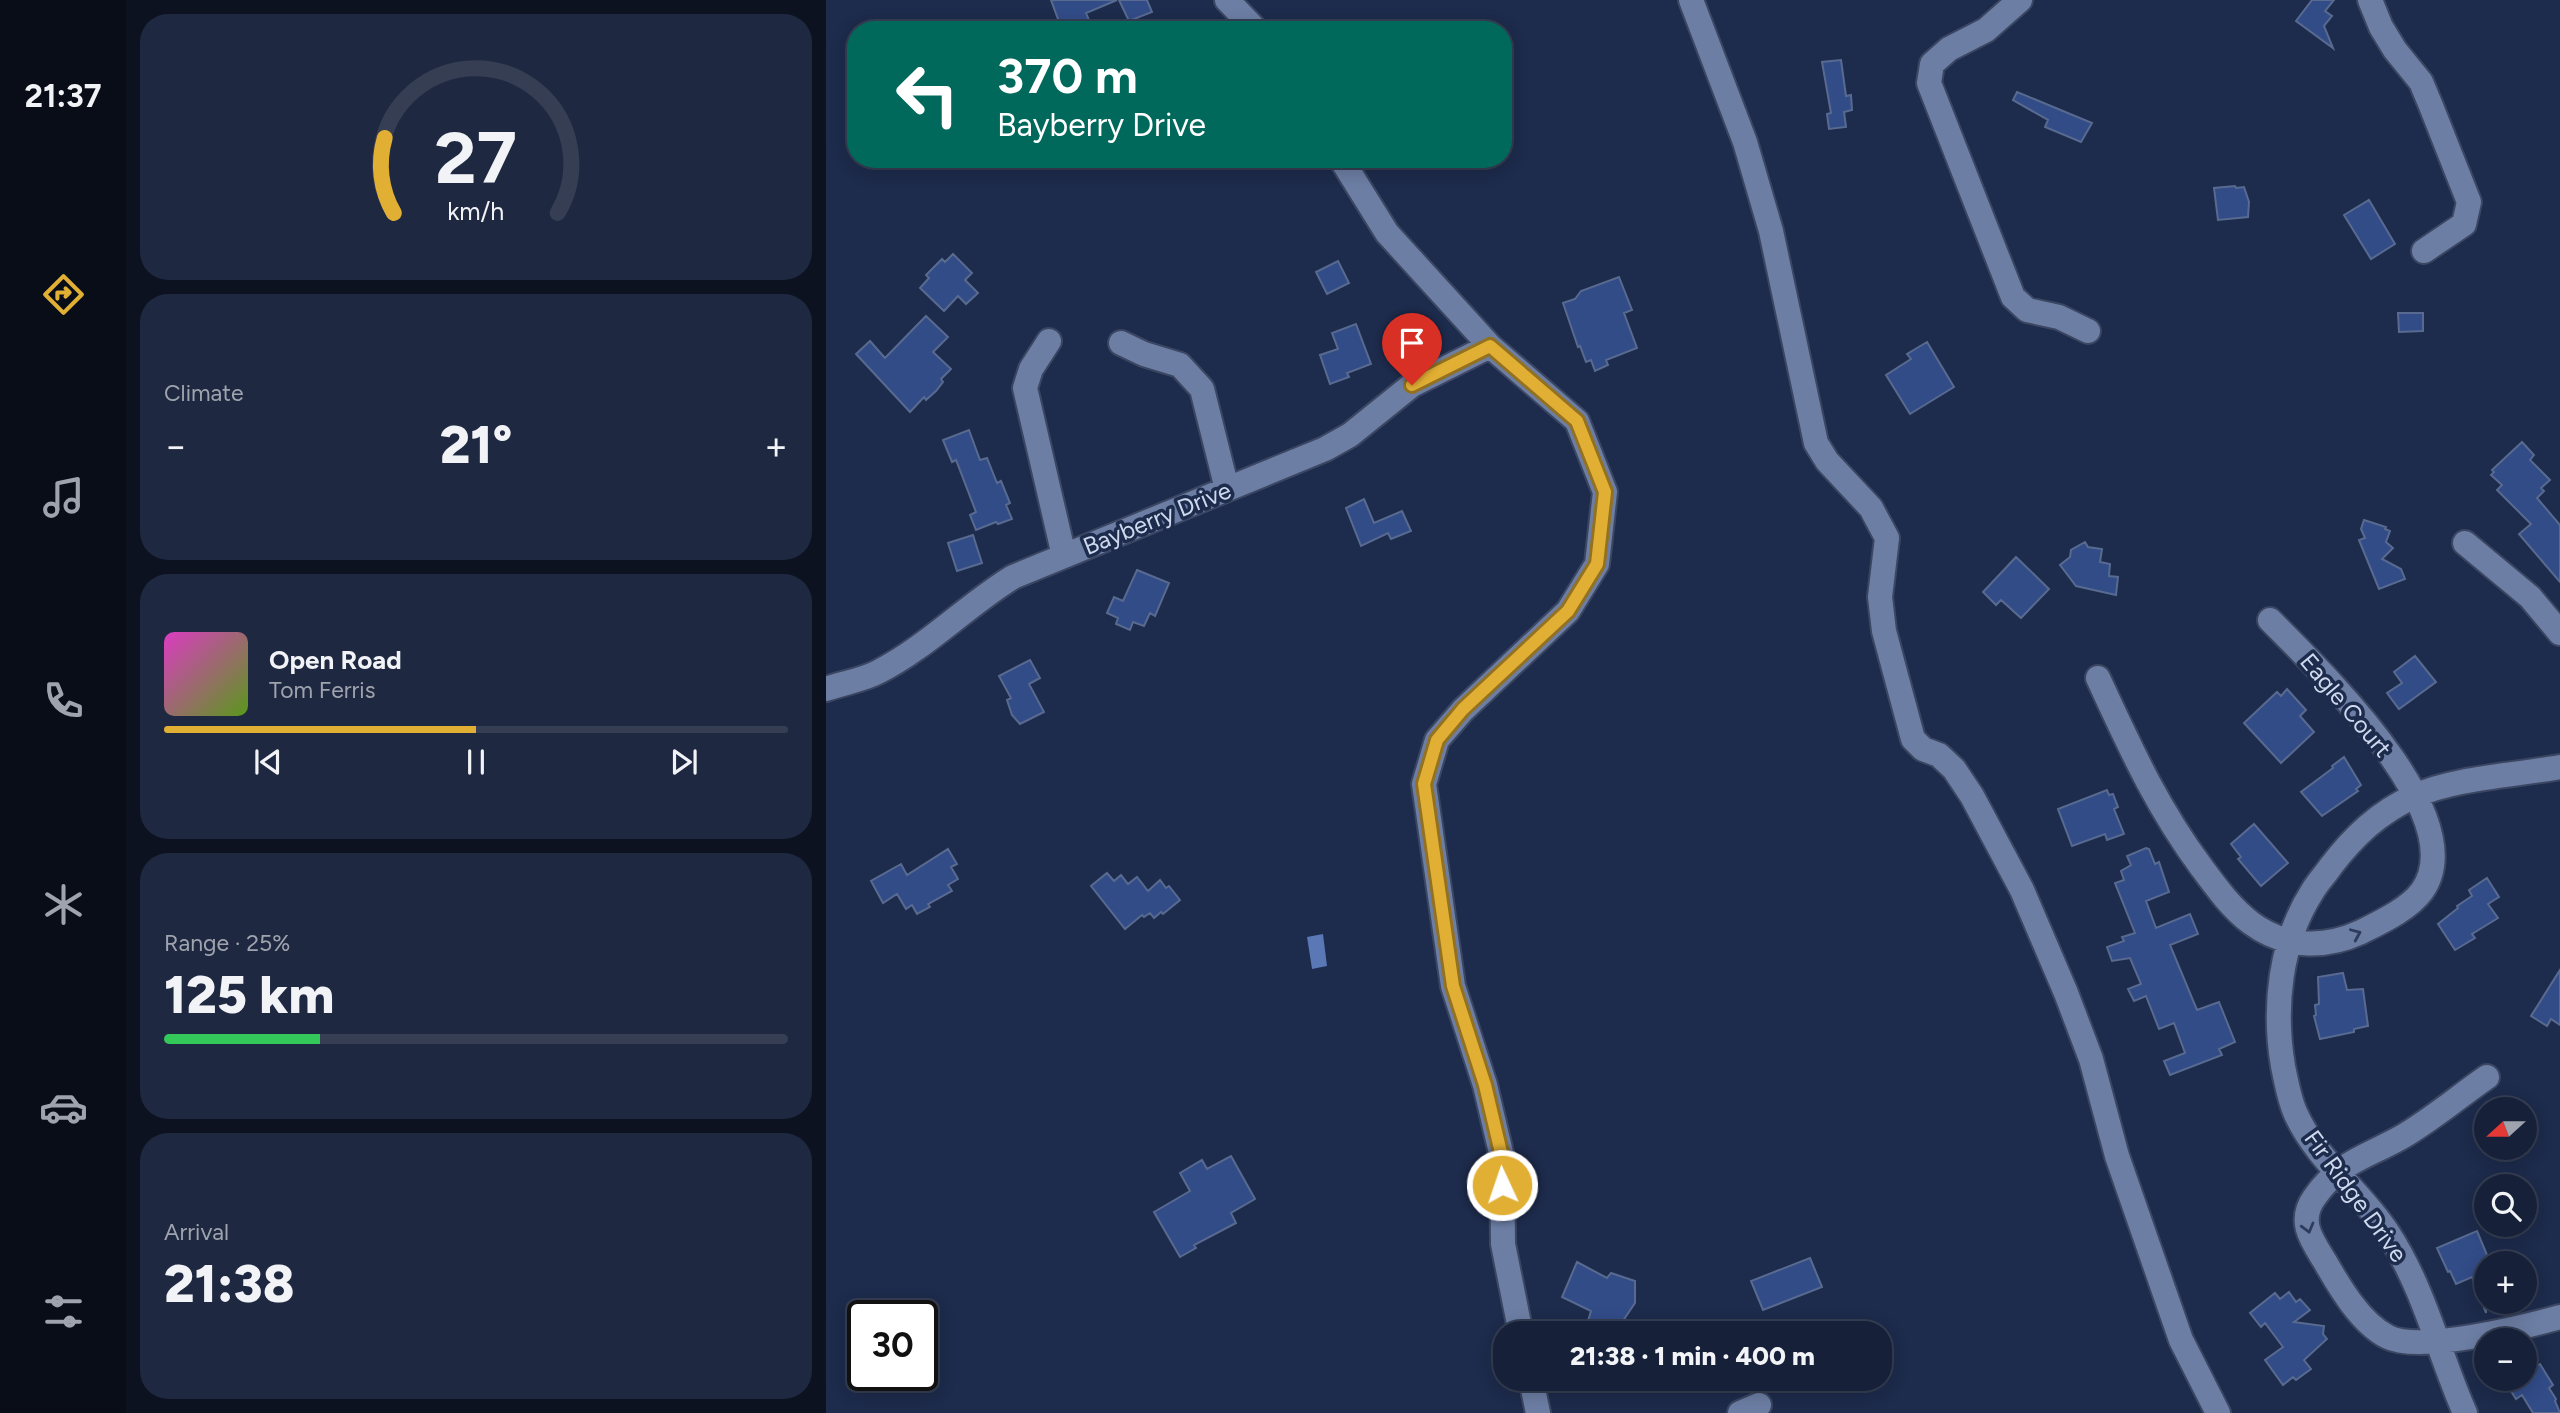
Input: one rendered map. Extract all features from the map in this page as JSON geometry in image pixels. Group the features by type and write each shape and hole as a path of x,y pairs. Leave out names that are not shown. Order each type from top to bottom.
{"street":[{"path":"1227,0 1247,21"},
{"path":"1691,0 1745,142 1771,231 1816,443 1827,461 1871,508 1887,538 1880,597 1884,631 1913,739 1923,749 1940,755 1954,769 1972,796 2022,890 2091,1059 2117,1156 2181,1340 2218,1413"},
{"path":"2020,0 1986,30 1949,49 1932,64 1929,83 2013,297 2027,310 2059,317 2088,331"},
{"path":"2370,0 2381,27 2395,50 2421,82 2469,202 2464,224 2424,251"},
{"path":"1347,168 1387,233 1490,346 1577,421 1605,492 1597,564 1568,611 1463,709 1437,740 1424,784 1453,986 1485,1085 1502,1157 1503,1244 1518,1321"},
{"path":"1049,341 1031,369 1026,388 1064,556"},
{"path":"1121,343 1144,354 1180,365 1202,389 1227,489"},
{"name":"Bayberry Drive","path":"826,689 876,673 912,653 980,598 1002,584 1325,449 1350,435 1412,385 1490,346"},
{"path":"2465,542 2530,597 2560,633"},
{"name":"Eagle Court","path":"2270,620 2349,700 2382,742 2427,821 2432,848 2431,873 2422,892 2379,923 2350,937 2326,944 2290,942"},
{"path":"2098,678 2145,779 2174,830 2232,905 2252,924 2290,942"},
{"name":"Fir Ridge Drive","path":"2465,1413 2407,1263 2386,1230 2315,1146 2295,1112 2280,1046 2279,1011 2283,969 2290,942 2312,891 2362,829 2386,811 2437,787 2560,767"},
{"path":"2487,1077 2400,1138 2336,1171 2313,1199 2305,1214 2306,1230 2343,1293 2372,1326 2386,1337 2401,1342 2438,1343 2560,1317"},
{"path":"1533,1391 1538,1413"}],"water":[{"path":"1323,934 1327,966 1312,969 1307,937"}],"building":[{"path":"1051,0 1117,0 1086,13 1089,21 1059,21"},
{"path":"1119,0 1147,0 1152,12 1129,21"},
{"path":"2312,0 2334,0 2325,11 2332,16 2324,26 2333,48 2296,21"},
{"path":"1841,60 1846,96 1851,95 1852,110 1844,112 1846,127 1829,129 1827,114 1831,113 1822,62"},
{"path":"2017,92 2092,123 2081,142 2045,127 2048,120 2013,100"},
{"path":"2244,187 2249,202 2248,217 2218,220 2214,188"},
{"path":"2369,200 2395,244 2371,259 2344,215"},
{"path":"953,254 972,273 965,280 978,293 966,304 958,296 944,311 920,288 929,278 926,275 942,259 945,262"},
{"path":"1338,261 1349,283 1327,294 1316,272"},
{"path":"1619,277 1632,310 1624,313 1637,348 1606,360 1608,365 1595,371 1591,360 1586,362 1580,346 1578,347 1563,303 1575,299 1581,291"},
{"path":"2398,313 2423,313 2423,331 2399,332"},
{"path":"926,316 948,337 933,352 951,369 941,379 943,382 936,391 926,400 924,397 910,412 856,354 870,341 885,358"},
{"path":"1356,324 1371,364 1347,373 1349,377 1330,384 1320,355 1338,349 1332,333"},
{"path":"1927,342 1954,387 1910,414 1886,375 1911,359 1907,354"},
{"path":"969,430 980,460 987,458 997,483 1001,481 1010,503 1006,505 1012,519 976,530 970,515 976,512 956,460 952,462 943,440"},
{"path":"2522,442 2534,455 2530,460 2550,480 2541,488 2544,491 2537,498 2560,525 2560,582 2519,534 2531,524 2497,490 2502,485 2491,475 2494,472 2492,470"},
{"path":"1364,499 1374,523 1402,511 1411,531 1391,539 1388,533 1361,546 1346,508"},
{"path":"2364,520 2386,527 2385,529 2390,531 2386,542 2393,548 2382,559 2401,569 2405,579 2379,589 2359,540 2365,538 2361,529"},
{"path":"973,535 982,563 957,571 948,543"},
{"path":"2085,542 2088,547 2102,549 2100,562 2110,564 2109,576 2118,577 2116,595 2076,586 2060,565 2070,557 2071,550"},
{"path":"2016,557 2049,589 2021,618 2001,600 1996,605 1983,592"},
{"path":"1137,570 1169,583 1155,616 1150,613 1144,626 1133,622 1130,630 1116,624 1118,618 1107,613 1114,597 1123,601"},
{"path":"2415,656 2436,682 2399,709 2387,693 2402,683 2394,672"},
{"path":"1030,660 1040,678 1029,684 1044,712 1020,724 1012,715 1007,700 1011,698 999,676"},
{"path":"2287,689 2306,710 2300,716 2314,732 2281,763 2244,723 2277,692 2281,696"},
{"path":"2344,757 2361,785 2356,789 2358,791 2322,816 2301,792"},
{"path":"2107,790 2109,795 2113,794 2118,807 2114,809 2124,834 2107,840 2105,834 2072,846 2058,809"},
{"path":"2254,824 2288,863 2261,886 2238,859 2241,857 2231,844"},
{"path":"948,849 957,864 951,867 958,879 948,885 952,891 928,904 930,907 917,914 912,905 906,909 897,894 883,903 871,881 901,864 907,875"},
{"path":"2149,849 2155,864 2159,862 2169,892 2146,901 2156,928 2190,914 2198,934 2170,945 2197,1010 2219,1002 2235,1042 2219,1049 2222,1055 2170,1075 2164,1061 2185,1053 2174,1023 2159,1029 2146,996 2134,1001 2128,989 2141,984 2130,958 2112,961 2107,947 2124,941 2122,937 2135,933 2115,883 2124,880 2121,871 2131,865 2127,856"},
{"path":"1107,873 1114,881 1121,875 1128,884 1137,877 1148,891 1160,880 1166,888 1169,886 1180,900 1154,918 1150,913 1144,917 1142,915 1125,929 1091,886"},
{"path":"2487,878 2499,897 2488,904 2498,918 2472,934 2475,938 2455,950 2438,924 2472,896 2469,890"},
{"path":"2560,970 2560,1025 2551,1019 2547,1026 2531,1016"},
{"path":"2343,973 2347,990 2363,989 2368,1026 2354,1029 2354,1032 2320,1039 2314,1016 2315,1005 2319,1004 2318,977"},
{"path":"1231,1156 1255,1199 1231,1213 1236,1223 1194,1245 1196,1248 1180,1257 1154,1212 1190,1191 1180,1173 1202,1160 1207,1169"},
{"path":"2474,1232 2474,1237 2480,1237 2485,1251 2474,1251 2474,1282 2472,1277 2456,1284 2437,1248"},
{"path":"1810,1258 1822,1287 1763,1310 1751,1281"},
{"path":"1577,1262 1607,1278 1611,1273 1635,1281 1635,1303 1623,1321 1588,1321 1591,1311 1562,1297"},
{"path":"2289,1292 2296,1302 2300,1299 2310,1310 2294,1322 2324,1326 2323,1334 2327,1339 2304,1360 2311,1369 2296,1380 2293,1377 2283,1385 2265,1360 2283,1347 2265,1323 2261,1327 2250,1313 2275,1293 2280,1299"},
{"path":"2540,1364 2553,1385 2549,1388 2560,1413 2533,1413 2522,1395 2516,1399 2511,1391 2537,1391 2537,1366"}],"route":[{"path":"1412,385 1490,346 1577,421 1605,492 1597,564 1568,611 1463,709 1437,740 1424,784 1453,986 1485,1085 1502,1157 1502,1185"}]}
